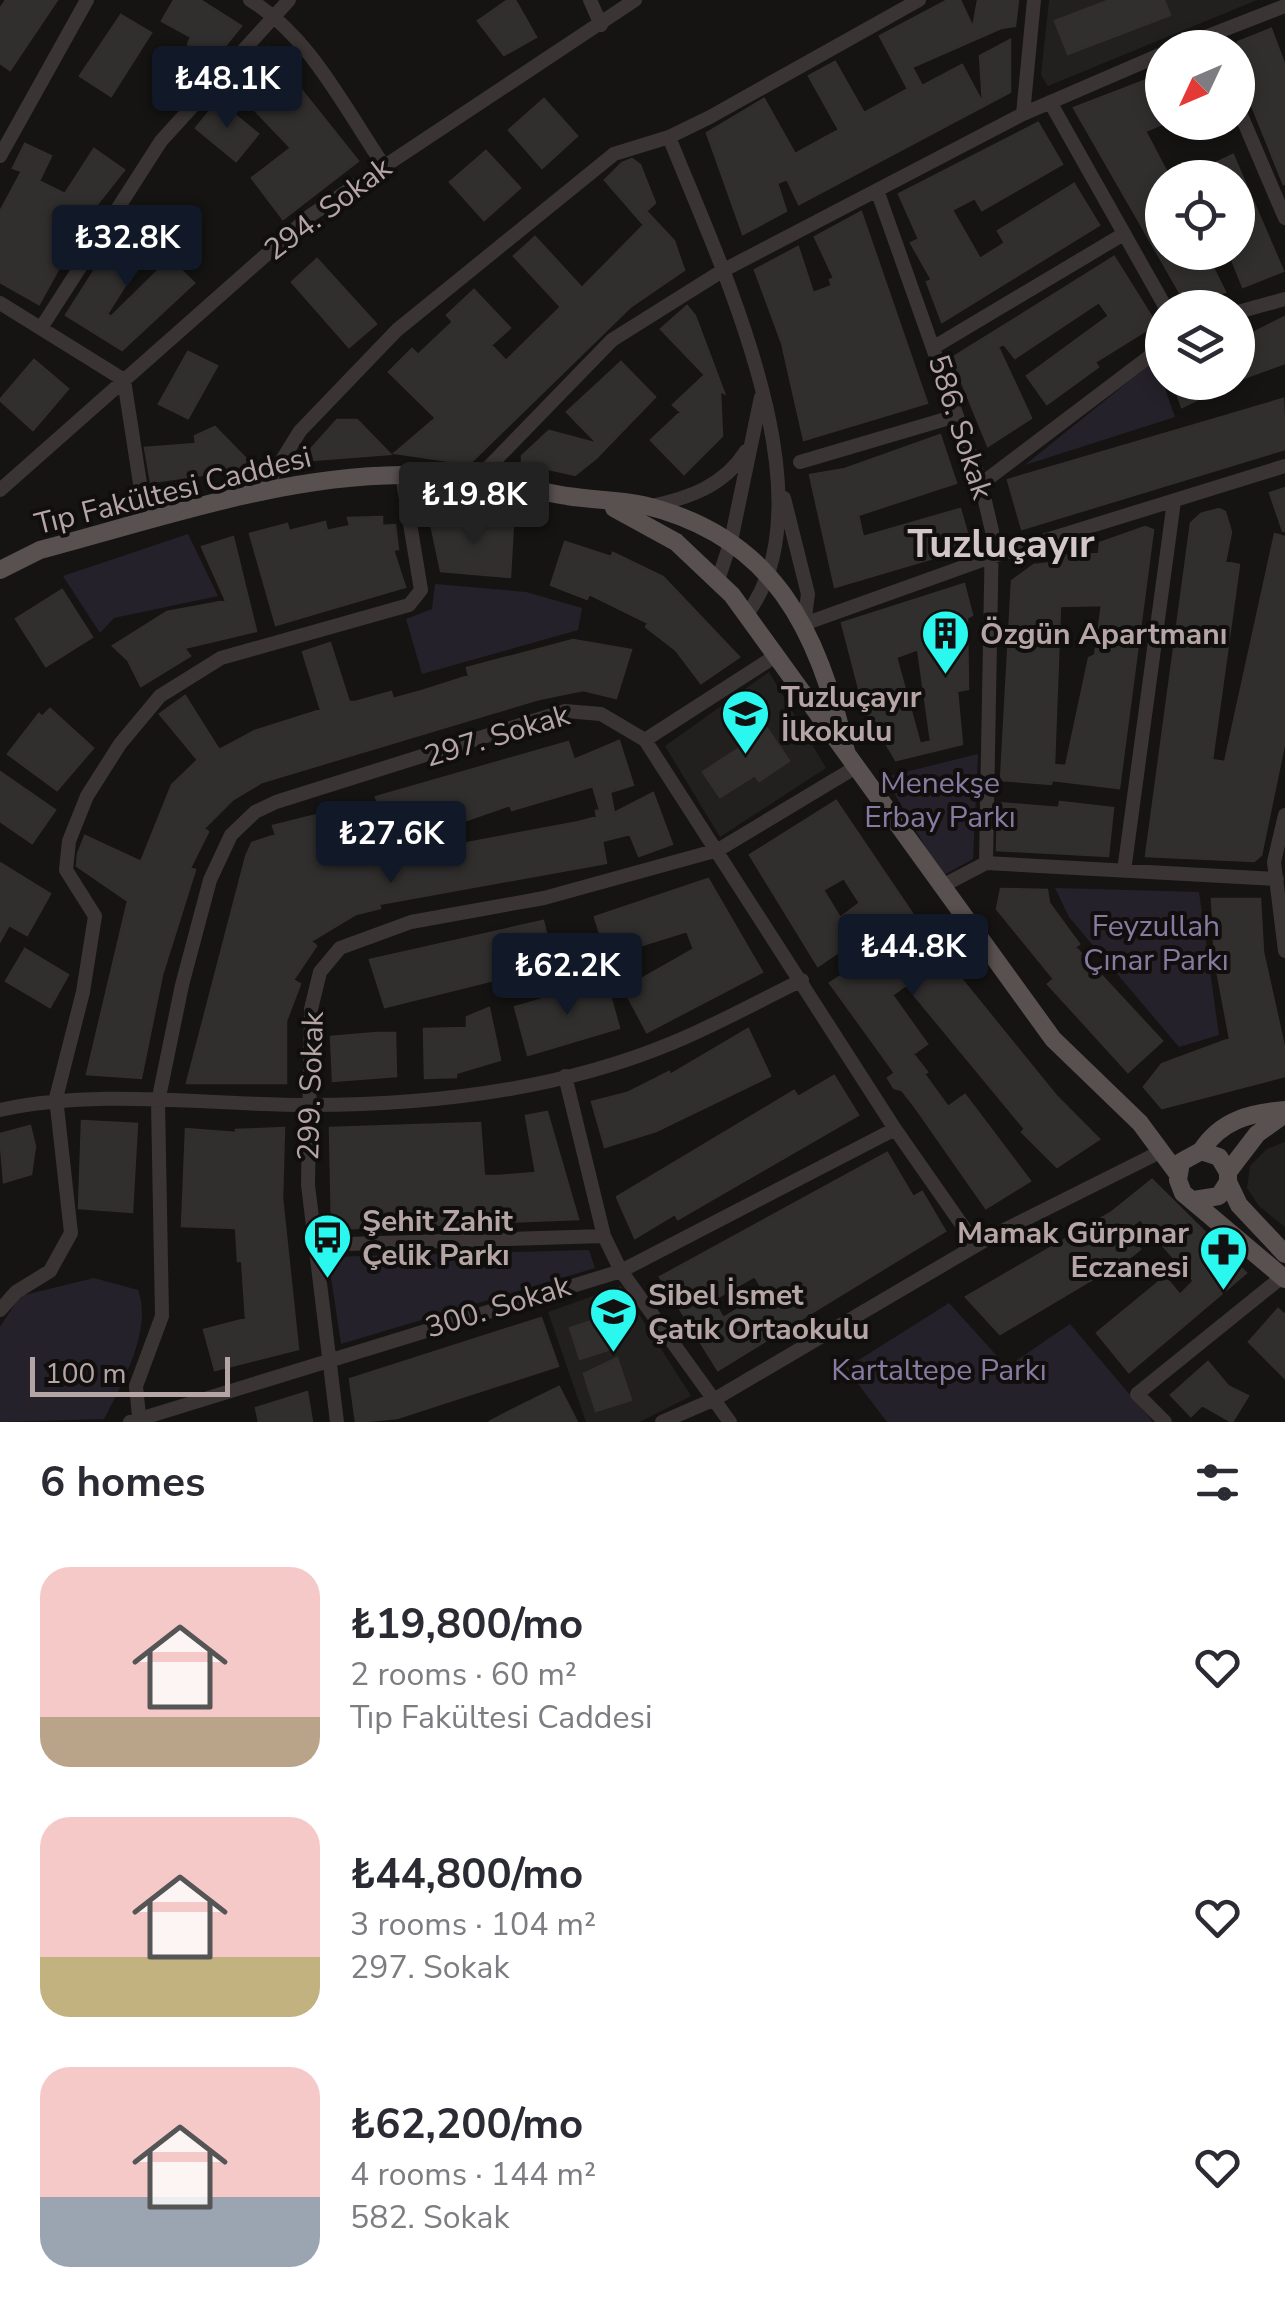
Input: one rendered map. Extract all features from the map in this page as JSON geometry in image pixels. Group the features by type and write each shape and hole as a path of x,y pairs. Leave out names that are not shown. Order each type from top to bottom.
{"main road":[{"name":"Tıp Fakültesi Caddesi","path":"0,570 40,550 309,482 402,475 477,479 648,507 731,540"},
{"path":"600,501 676,542 718,580 778,654 1053,1039 1140,1124 1177,1173 1180,1187 1284,1278"},
{"path":"731,540 768,574 804,624 828,676 851,759"},
{"path":"1177,1173 1185,1158 1201,1151 1211,1135 1232,1121 1250,1113 1285,1112"},
{"path":"1194,1200 1214,1199 1257,1134 1285,1112"},
{"path":"1201,1151 1219,1157 1239,1205 1285,1254"}],"street":[{"path":"0,156 68,28 88,0"},
{"path":"250,0 276,15 313,61 384,166"},
{"path":"41,328 160,140 289,0"},
{"path":"590,0 601,25"},
{"name":"294. Sokak","path":"0,490 311,215 636,0"},
{"path":"261,494 300,431 397,330 614,154 668,137 919,0"},
{"path":"1023,114 1034,0"},
{"path":"1233,30 1285,6"},
{"path":"477,479 612,340 722,271 1023,114 1145,61"},
{"path":"1050,102 1155,290"},
{"path":"668,137 722,271 762,392 808,594 804,624 991,557 1285,466"},
{"path":"1252,140 1285,218"},
{"name":"586. Sokak","path":"877,190 981,484 992,531 986,863"},
{"path":"934,347 1122,235"},
{"path":"1255,307 1285,299"},
{"path":"0,302 124,380 146,522"},
{"path":"981,484 1145,360"},
{"path":"718,580 731,540 762,392"},
{"path":"800,462 956,416"},
{"path":"648,507 706,489 728,474 752,442"},
{"path":"0,1310 16,1292 50,1271 71,1233 56,1098 84,992 95,916 66,870 69,841 87,796 120,744 160,696 221,658 409,605 420,590 402,475"},
{"path":"747,614 768,574 780,484"},
{"path":"1124,871 1174,500"},
{"path":"645,740 778,654"},
{"name":"297. Sokak","path":"134,1419 136,1386 162,1316 158,1102 210,880 231,836 254,812 566,711 601,714 645,740 895,1129 976,1245"},
{"name":"299. Sokak","path":"337,1422 308,1185 311,1009 320,972 340,948 411,922 544,898 718,850 851,759"},
{"path":"1285,815 1274,862 1285,951"},
{"path":"942,886 986,863 1276,879"},
{"path":"0,1110 56,1098 310,1105 433,1101 565,1076 671,1044 802,980"},
{"path":"565,1076 604,1236 621,1270 730,1422"},
{"name":"300. Sokak","path":"134,1419 229,1394 328,1358 621,1270 895,1129"},
{"path":"662,1422 715,1399 976,1245 1162,1151"},
{"path":"316,1244 604,1236"},
{"path":"1165,1422 1137,1394 1284,1278"}],"shaded area":[{"path":"1049,0 1257,0 1184,30 1145,30 1145,46 1048,86 1041,75"},
{"name":"Tuzluçayır İlkokulu","path":"769,672 826,768 720,837 665,746"},
{"path":"1285,1142 1285,1227 1259,1206 1247,1188 1250,1166 1267,1149"},
{"name":"Sibel İsmet Çatık Ortaokulu","path":"621,1286 691,1396 639,1422 586,1422 548,1312"}],"green space":[{"path":"1145,368 1145,400 1169,400 1175,417 1025,465"},
{"path":"188,534 218,596 114,618 100,633 63,576"},
{"path":"435,584 526,592 582,608 578,630 422,674 406,619 432,609"},
{"name":"Menekşe Erbay Parkı","path":"978,754 973,859 942,876 885,777"},
{"name":"Feyzullah Çınar Parkı","path":"1055,888 1199,892 1219,1035 1179,1047 1069,917"},
{"path":"589,1250 595,1268 341,1344 328,1257"},
{"path":"94,1278 138,1290 142,1305 133,1356 104,1419 0,1422 0,1327 20,1296"},
{"name":"Kartaltepe Parkı","path":"949,1303 1007,1367 1070,1324 1153,1422 887,1422 846,1368"}],"building":[{"path":"6,0 57,0 10,70 0,63 0,9"},
{"path":"174,0 200,0 241,26 212,62 188,44 191,37 162,21"},
{"path":"508,0 515,0 536,37 504,55 478,21"},
{"path":"948,0 960,0 973,28 978,0 1018,0 1015,26 1001,28 912,67 922,86 962,65 983,104 980,56 1010,40 1010,92 799,204 787,179 777,183 786,211 743,234 707,133 764,99 795,154 839,130 809,76 835,62 864,113 908,89 880,36"},
{"path":"1110,0 1164,0 1170,15 1068,54 1055,21"},
{"path":"121,15 151,33 111,96 80,76"},
{"path":"1271,29 1285,66 1284,185 1255,113 1255,35"},
{"path":"267,47 358,161 283,219 252,178 291,148 233,87"},
{"path":"1145,81 1145,140 1150,140 1160,160 1145,160 1145,232 1074,108"},
{"path":"544,99 577,136 542,168 509,130"},
{"path":"218,101 258,134 236,161 196,128"},
{"path":"1038,123 1062,164 982,210 975,198 952,210 980,259 1005,243 998,231 1074,184 1099,225 942,322 927,282 932,280 911,243 919,239 899,194"},
{"path":"25,144 51,156 39,181 65,194 94,149 124,170 87,217 39,304 0,282 0,212 22,171 13,168"},
{"path":"486,151 520,188 484,220 450,182"},
{"path":"632,159 640,165 655,203 646,211 674,241 684,270 630,307 469,464 395,453 436,418 389,372 412,349 418,355 453,322 447,315 474,290 510,328 491,345 506,361 561,307 514,256 535,237 582,288 644,225 605,180"},
{"path":"1255,206 1283,271 1243,287 1236,270 1255,270"},
{"path":"861,212 927,403 804,440 782,343 755,270 798,247 813,293 832,286 830,280 834,278 815,237"},
{"path":"128,218 156,236 107,314 111,317 170,259 194,283 122,350 66,315"},
{"path":"1114,257 1145,306 1145,331 1095,362 1098,367 1047,404 1027,376 1109,316 1099,302 1015,358 1004,344 998,347 1031,418 988,446 952,358"},
{"path":"317,259 376,324 349,347 292,282"},
{"path":"1167,270 1214,270 1224,290 1179,290"},
{"path":"687,306 695,316 724,393 720,391 722,436 684,474 651,440 681,412 673,405 705,375 661,329"},
{"path":"1285,317 1285,363 1255,374 1255,332"},
{"path":"188,352 217,366 188,418 159,404"},
{"path":"34,360 68,389 33,430 0,400"},
{"path":"621,362 655,397 596,458 575,475 522,463 522,456 549,431 598,444 567,412"},
{"path":"1283,399 1285,449 1022,529 1008,480"},
{"path":"337,420 357,420 390,454 312,460 305,456"},
{"path":"215,427 248,461 243,469 151,482 145,448 196,444 195,436"},
{"path":"940,435 956,483 858,515 863,537 960,509 971,547 835,587 810,475 845,469"},
{"path":"1285,488 1285,531 1283,531 1270,493"},
{"path":"1219,509 1225,512 1231,532 1225,562 1239,565 1212,760 1225,762 1275,534 1285,537 1285,740 1261,855 1254,861 1146,856 1191,523 1201,514"},
{"path":"382,517 382,526 395,525 398,549 393,550 405,587 276,625 250,534 287,524 289,531 325,522 327,531 350,526 348,518"},
{"path":"430,519 513,524 510,577 441,571"},
{"path":"1145,527 1153,530 1119,788 1052,780 1051,784 1001,780 1012,581 1034,565 1062,562 1061,556 1099,554 1100,543","holes":["1102,605 1095,655 1089,658 1066,766 1054,765 1060,606"]},
{"path":"233,537 256,631 184,648 190,656 141,686 128,660 113,646 167,612 226,601 202,547"},
{"path":"565,542 611,557 613,553 663,577 739,657 701,683 676,650 646,627 648,623 589,594 587,599 551,585"},
{"path":"964,584 972,615 967,618 968,689 957,691 962,744 896,760 871,718 867,719 842,623","holes":["918,649 931,741 920,744 896,657"]},
{"path":"62,590 92,637 46,666 16,619"},
{"path":"573,640 631,650 616,698 583,690 539,699 262,782 232,800 204,828 208,832 190,868 195,870 162,975 141,1078 87,1074 128,901 77,866 78,854 85,836 141,862 172,785 198,760 160,714 185,696 219,750 255,731 321,710 303,652 330,643 349,702 355,702 391,692 393,699 422,691 469,676 467,668"},
{"path":"50,709 93,748 57,790 8,754 39,714 42,717"},
{"path":"764,724 789,761 759,781 755,775 720,797 703,772 741,747 737,742"},
{"path":"619,741 633,785 610,792 614,813 653,793 672,844 639,856 630,834 602,841 606,863 379,904 380,908 356,914 311,941 316,946 293,980 300,984 286,1021 286,1083 187,1083 246,857 252,843 276,835 273,826 333,811 351,865 579,822 597,817 596,811 600,810 593,786 512,810 510,805 392,846 376,797 568,742 574,760"},
{"path":"0,772 55,810 32,843 0,821"},
{"path":"836,801 932,943 1057,1097 1099,1139 1057,1167 1022,1132 1025,1129 906,985 892,995 927,1044 913,1054 927,1072 924,1074 948,1107 965,1095 1030,1181 986,1208 916,1108 902,1090 894,1088 888,1078 895,1073 830,983 882,949 869,931 818,966 750,855","holes":["844,878 860,903 840,918 823,890"]},
{"path":"1060,802 1113,808 1108,856 997,850 998,803 1059,808"},
{"path":"0,863 50,894 27,935 9,925 0,941"},
{"path":"708,879 762,972 647,1032 624,989 694,949 687,931 607,956 595,917"},
{"path":"1001,889 1047,890 1049,903 1079,944 1075,947 1162,1041 1128,1072 1048,984 1054,979 997,909"},
{"path":"1212,899 1260,899 1263,952 1285,1051 1285,1076 1162,1108 1144,1087 1162,1064 1230,1039 1215,959"},
{"path":"543,921 555,969 527,976 526,972 385,1007 370,960"},
{"path":"25,949 68,975 50,1007 6,981"},
{"path":"606,981 619,1028 528,1055 515,1007"},
{"path":"489,1008 500,1060 456,1073 456,1077 425,1078 424,1029 467,1028 467,1017"},
{"path":"748,1029 770,1076 656,1131 605,1147 592,1102 627,1093 669,1072 670,1075"},
{"path":"395,1033 396,1076 333,1081 331,1037"},
{"path":"834,1076 858,1115 678,1219 675,1214 635,1238 617,1197 794,1091 798,1097"},
{"path":"547,1112 578,1219 332,1229 330,1128 480,1123 484,1176 498,1176 536,1173 526,1116"},
{"path":"82,1121 137,1124 132,1212 79,1208"},
{"path":"30,1126 35,1146 31,1174 4,1182 0,1134"},
{"path":"284,1128 282,1198 298,1349 215,1370 204,1330 246,1319 242,1260 238,1261 236,1228 182,1226 186,1129 237,1133 236,1130"},
{"path":"887,1153 913,1197 922,1192 945,1231 718,1370 660,1277","holes":["755,1276 765,1293 723,1318 713,1300"]},
{"path":"1152,1180 1246,1273 1129,1372 1097,1333 1165,1277 1180,1295 1194,1281 1140,1219 1126,1231 1140,1249 1133,1255 1000,1334 966,1297 1112,1212"},
{"path":"1278,1309 1285,1315 1285,1378 1249,1342"},
{"path":"604,1317 614,1348 580,1359 570,1328"},
{"path":"541,1318 558,1366 397,1418 356,1422 350,1379"},
{"path":"617,1358 631,1400 596,1411 584,1374"},
{"path":"1208,1362 1228,1386 1248,1396 1232,1422 1202,1405 1191,1416 1171,1395"},
{"path":"559,1387 577,1422 489,1422 520,1406"},
{"path":"307,1392 312,1422 259,1422 256,1408"}],"place":[{"name":"Özgün Apartmanı","path":"945,676"},
{"name":"Tuzluçayır İlkokulu","path":"746,756"},
{"name":"Şehit Zahit Çelik Parkı","path":"327,1280"},
{"name":"Mamak Gürpınar Eczanesi","path":"1224,1292"},
{"name":"Sibel İsmet Çatık Ortaokulu","path":"613,1354"}],"district":[{"name":"Tuzluçayır","path":"1001,544"}]}
